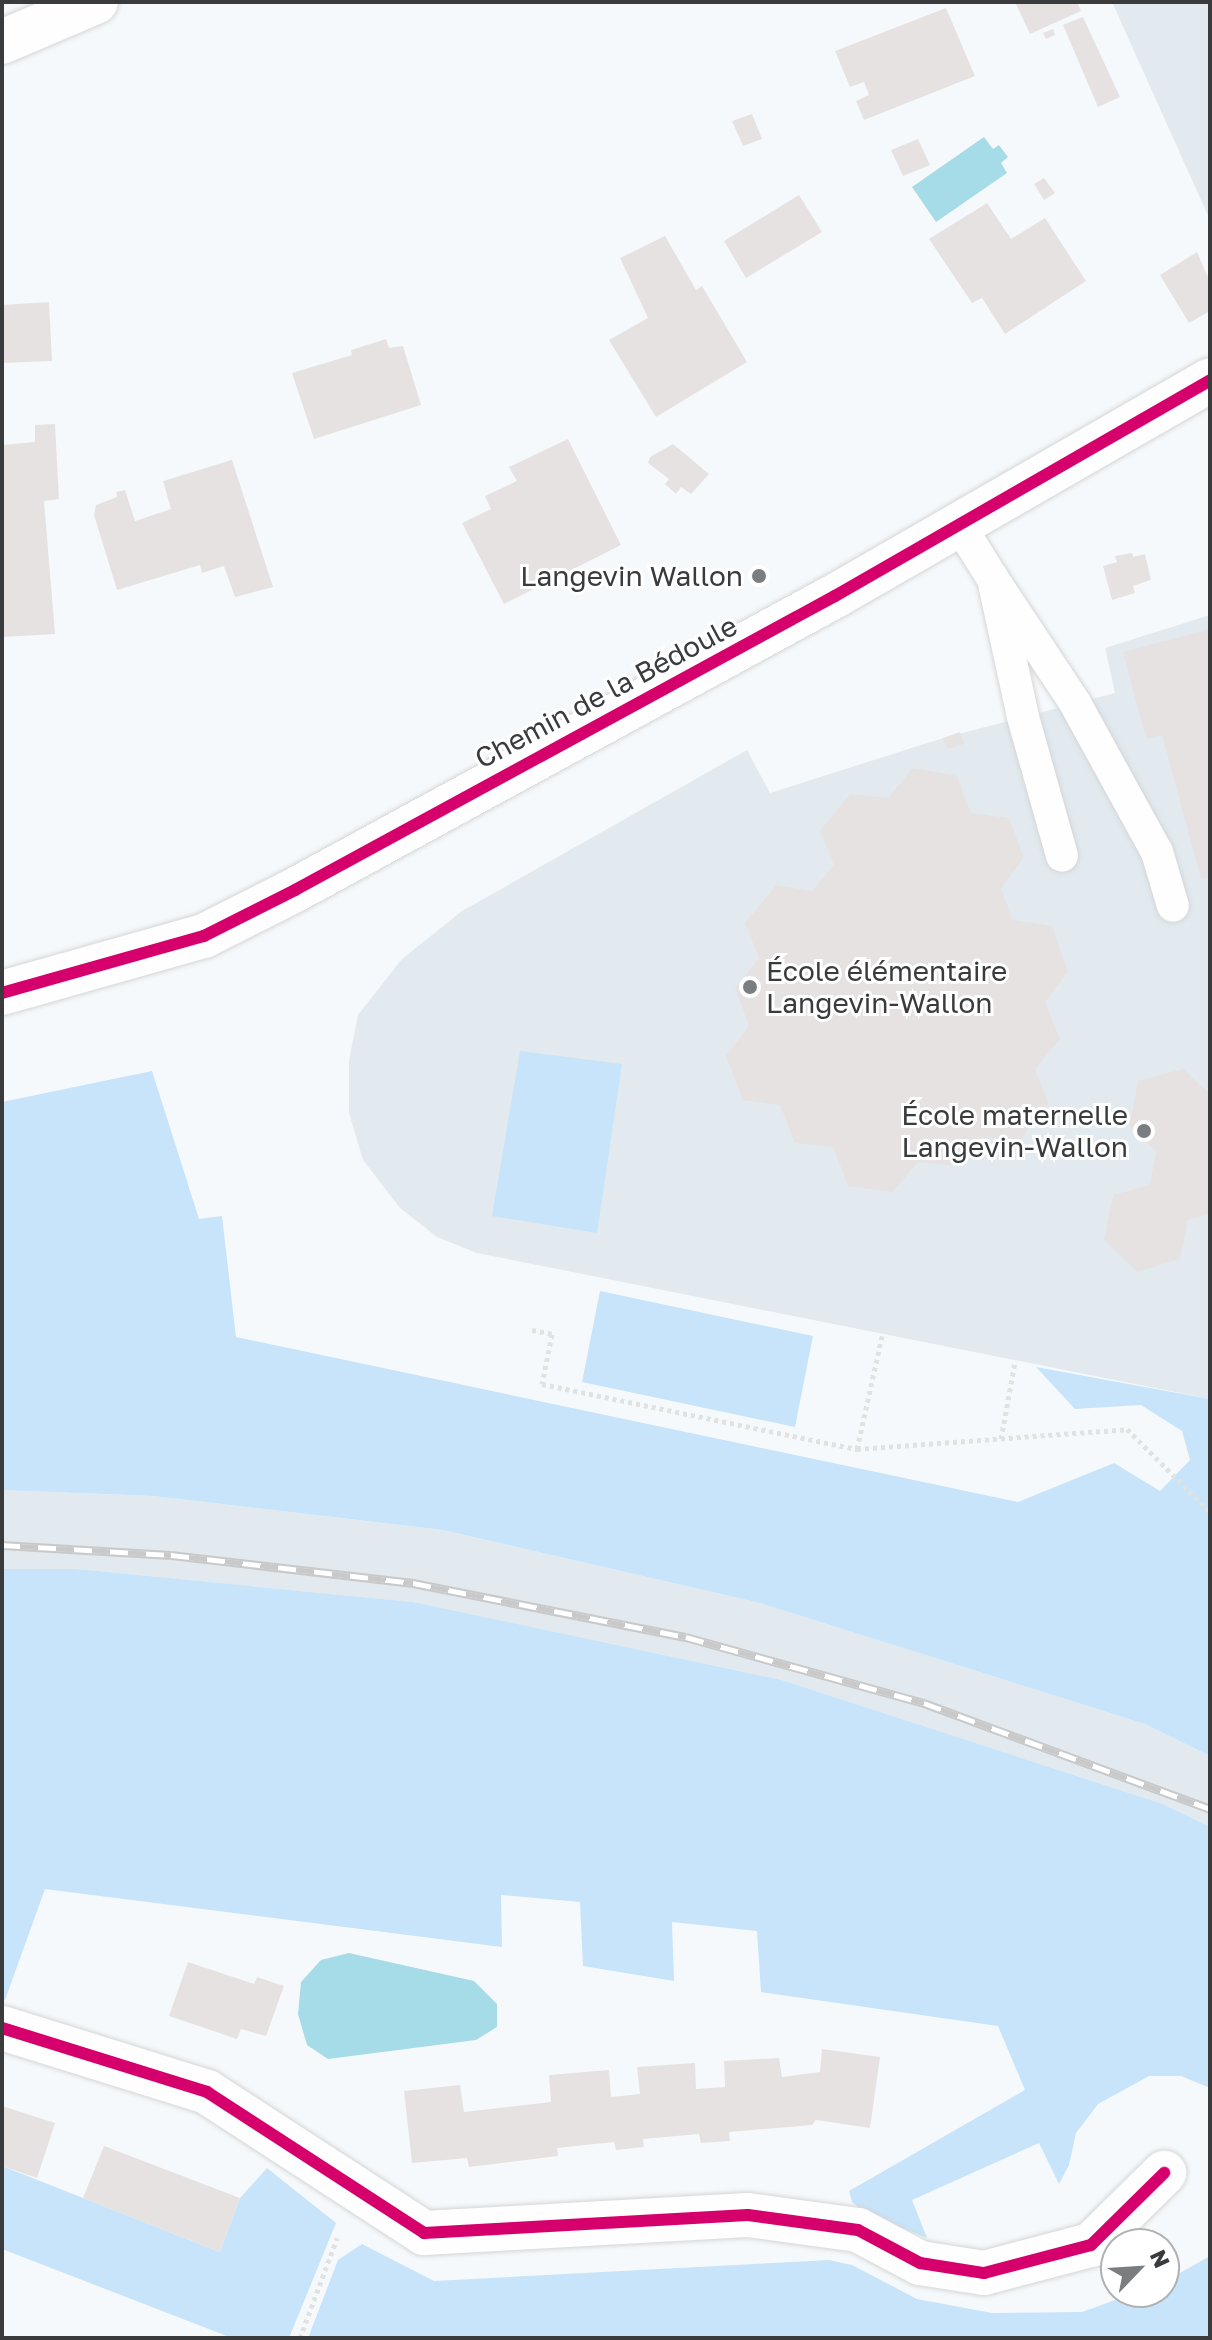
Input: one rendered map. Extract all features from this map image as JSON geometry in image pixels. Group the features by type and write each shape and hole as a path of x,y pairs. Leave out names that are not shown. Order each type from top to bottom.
{"main road":[{"path":"2,42 96,2"},
{"name":"Chemin de la Bédoule","path":"2,993 204,936 295,890 835,596 1210,380"},
{"path":"2,2028 207,2092 424,2233 748,2215 858,2230 920,2263 984,2273 1091,2245 1164,2173"}],"lane":[{"path":"958,523 1075,703 1157,852 1173,906"},
{"path":"993,579 1023,717 1062,856"}],"path":[{"path":"532,1330 552,1334 542,1384 857,1449 1127,1429 1210,1512"},
{"path":"857,1449 882,1336"},
{"path":"1001,1439 1015,1362"},
{"path":"300,2338 334,2248"}],"shaded area":[{"path":"1112,2 1210,2 1210,220"},
{"path":"984,137 993,149 999,145 1008,157 1001,163 1007,173 936,222 912,187"},
{"name":"École élémentaire Langevin-Wallon","path":"1210,615 1210,1399 477,1253 437,1237 400,1208 363,1160 349,1113 349,1060 358,1015 402,959 462,911 747,750 770,793 943,738 1115,693 1105,648"},
{"path":"520,1051 622,1064 597,1233 492,1216"},
{"path":"152,1071 199,1219 222,1216 236,1337 1018,1502 1114,1463 1160,1491 1190,1460 1182,1431 1141,1405 1075,1409 1036,1367 1210,1399 1210,1756 1145,1724 760,1603 443,1530 153,1496 2,1490 2,1102"},
{"path":"600,1291 813,1336 795,1427 582,1382"},
{"path":"2,1490 153,1496 443,1530 760,1603 1145,1724 1210,1756 1210,1827 1163,1804 782,1680 412,1602 77,1569 2,1569"},
{"path":"2,1569 77,1569 413,1602 782,1680 1163,1804 1210,1827 1210,2088 1181,2076 1149,2076 1098,2104 1076,2133 1069,2165 1059,2184 1039,2143 912,2200 927,2238 867,2214 852,2202 849,2191 1025,2090 998,2026 761,1992 757,1931 672,1922 674,1981 583,1966 580,1902 501,1895 502,1947 45,1889 5,2000 2,1998"},
{"path":"349,1953 474,1981 497,2004 497,2027 476,2040 328,2059 307,2045 298,2014 301,1982 321,1960"},
{"path":"2,2166 220,2252 240,2198 267,2168 336,2223 289,2338 232,2338 2,2249"},
{"path":"362,2244 434,2281 829,2260 852,2265 917,2299 992,2313 1082,2312 1100,2305 1100,2308 1180,2308 1180,2273 1210,2256 1210,2338 308,2338 338,2260"}],"building":[{"path":"1015,2 1077,2 1081,11 1030,34"},
{"path":"946,8 975,76 864,120 856,101 869,95 864,82 850,87 835,51"},
{"path":"1083,17 1120,97 1098,107 1063,25"},
{"path":"1053,29 1055,35 1046,39 1043,33"},
{"path":"752,114 762,139 743,146 732,121"},
{"path":"918,139 930,165 903,176 891,150"},
{"path":"1044,178 1055,193 1044,200 1034,184"},
{"path":"799,195 822,232 746,278 724,241"},
{"path":"987,203 1011,239 1045,218 1086,281 1005,334 982,298 972,303 929,239"},
{"path":"665,236 696,290 702,286 747,362 656,417 609,340 648,318 620,258"},
{"path":"1197,252 1210,282 1210,311 1189,323 1160,275"},
{"path":"49,302 52,361 2,363 2,305"},
{"path":"386,339 389,348 403,346 421,405 314,439 292,373 352,355 351,350"},
{"path":"55,424 59,499 44,501 55,634 2,637 2,445 35,442 35,425"},
{"path":"568,439 621,545 504,604 462,523 491,509 485,496 517,481 509,467"},
{"path":"673,444 709,474 691,494 681,487 676,494 665,484 669,479 648,463 650,457"},
{"path":"232,460 273,587 235,597 224,566 202,573 200,565 117,590 94,515 96,505 117,497 116,492 125,490 135,521 171,509 163,481"},
{"path":"1132,553 1133,557 1145,554 1151,580 1133,586 1135,593 1112,600 1103,566 1117,562 1115,556"},
{"path":"1210,629 1210,877 1201,879 1162,735 1146,739 1123,652"},
{"path":"960,732 964,744 947,749 943,738"},
{"path":"913,768 957,776 971,813 1009,818 1024,857 1001,889 1013,920 1052,926 1068,972 1045,1002 1060,1039 1035,1069 1049,1103 1020,1140 982,1137 957,1166 918,1162 893,1192 848,1186 833,1147 795,1143 780,1105 743,1100 726,1056 749,1026 735,988 759,958 745,923 776,885 812,891 834,865 820,831 850,794 888,798"},
{"path":"1183,1069 1210,1094 1210,1214 1188,1220 1180,1259 1137,1272 1104,1240 1113,1195 1150,1185 1156,1151 1129,1126 1138,1081"},
{"path":"188,1962 254,1984 257,1977 284,1986 266,2036 241,2029 237,2039 169,2016"},
{"path":"822,2049 880,2057 870,2128 816,2120 812,2125 729,2132 730,2141 701,2143 699,2134 643,2139 644,2147 616,2150 614,2142 557,2148 558,2156 469,2167 467,2158 412,2163 404,2091 460,2085 464,2112 551,2102 549,2075 609,2070 611,2097 640,2094 637,2067 695,2063 696,2089 725,2087 724,2061 779,2058 782,2077 820,2072"},
{"path":"2,2106 55,2123 37,2178 2,2166"},
{"path":"104,2146 240,2198 220,2252 83,2198"}],"railway":[{"path":"2,1545 171,1555 413,1583 686,1637 924,1703 1210,1809"}],"cycle path":[{"path":"2,993 204,936 295,890 835,596 1210,380"},
{"path":"2,2028 207,2092 424,2233 748,2215 858,2230 920,2263 984,2273 1091,2245 1164,2173"}],"place":[{"name":"Langevin Wallon","path":"759,576"},
{"name":"École élémentaire Langevin-Wallon","path":"750,987"},
{"name":"École maternelle Langevin-Wallon","path":"1144,1131"}]}
